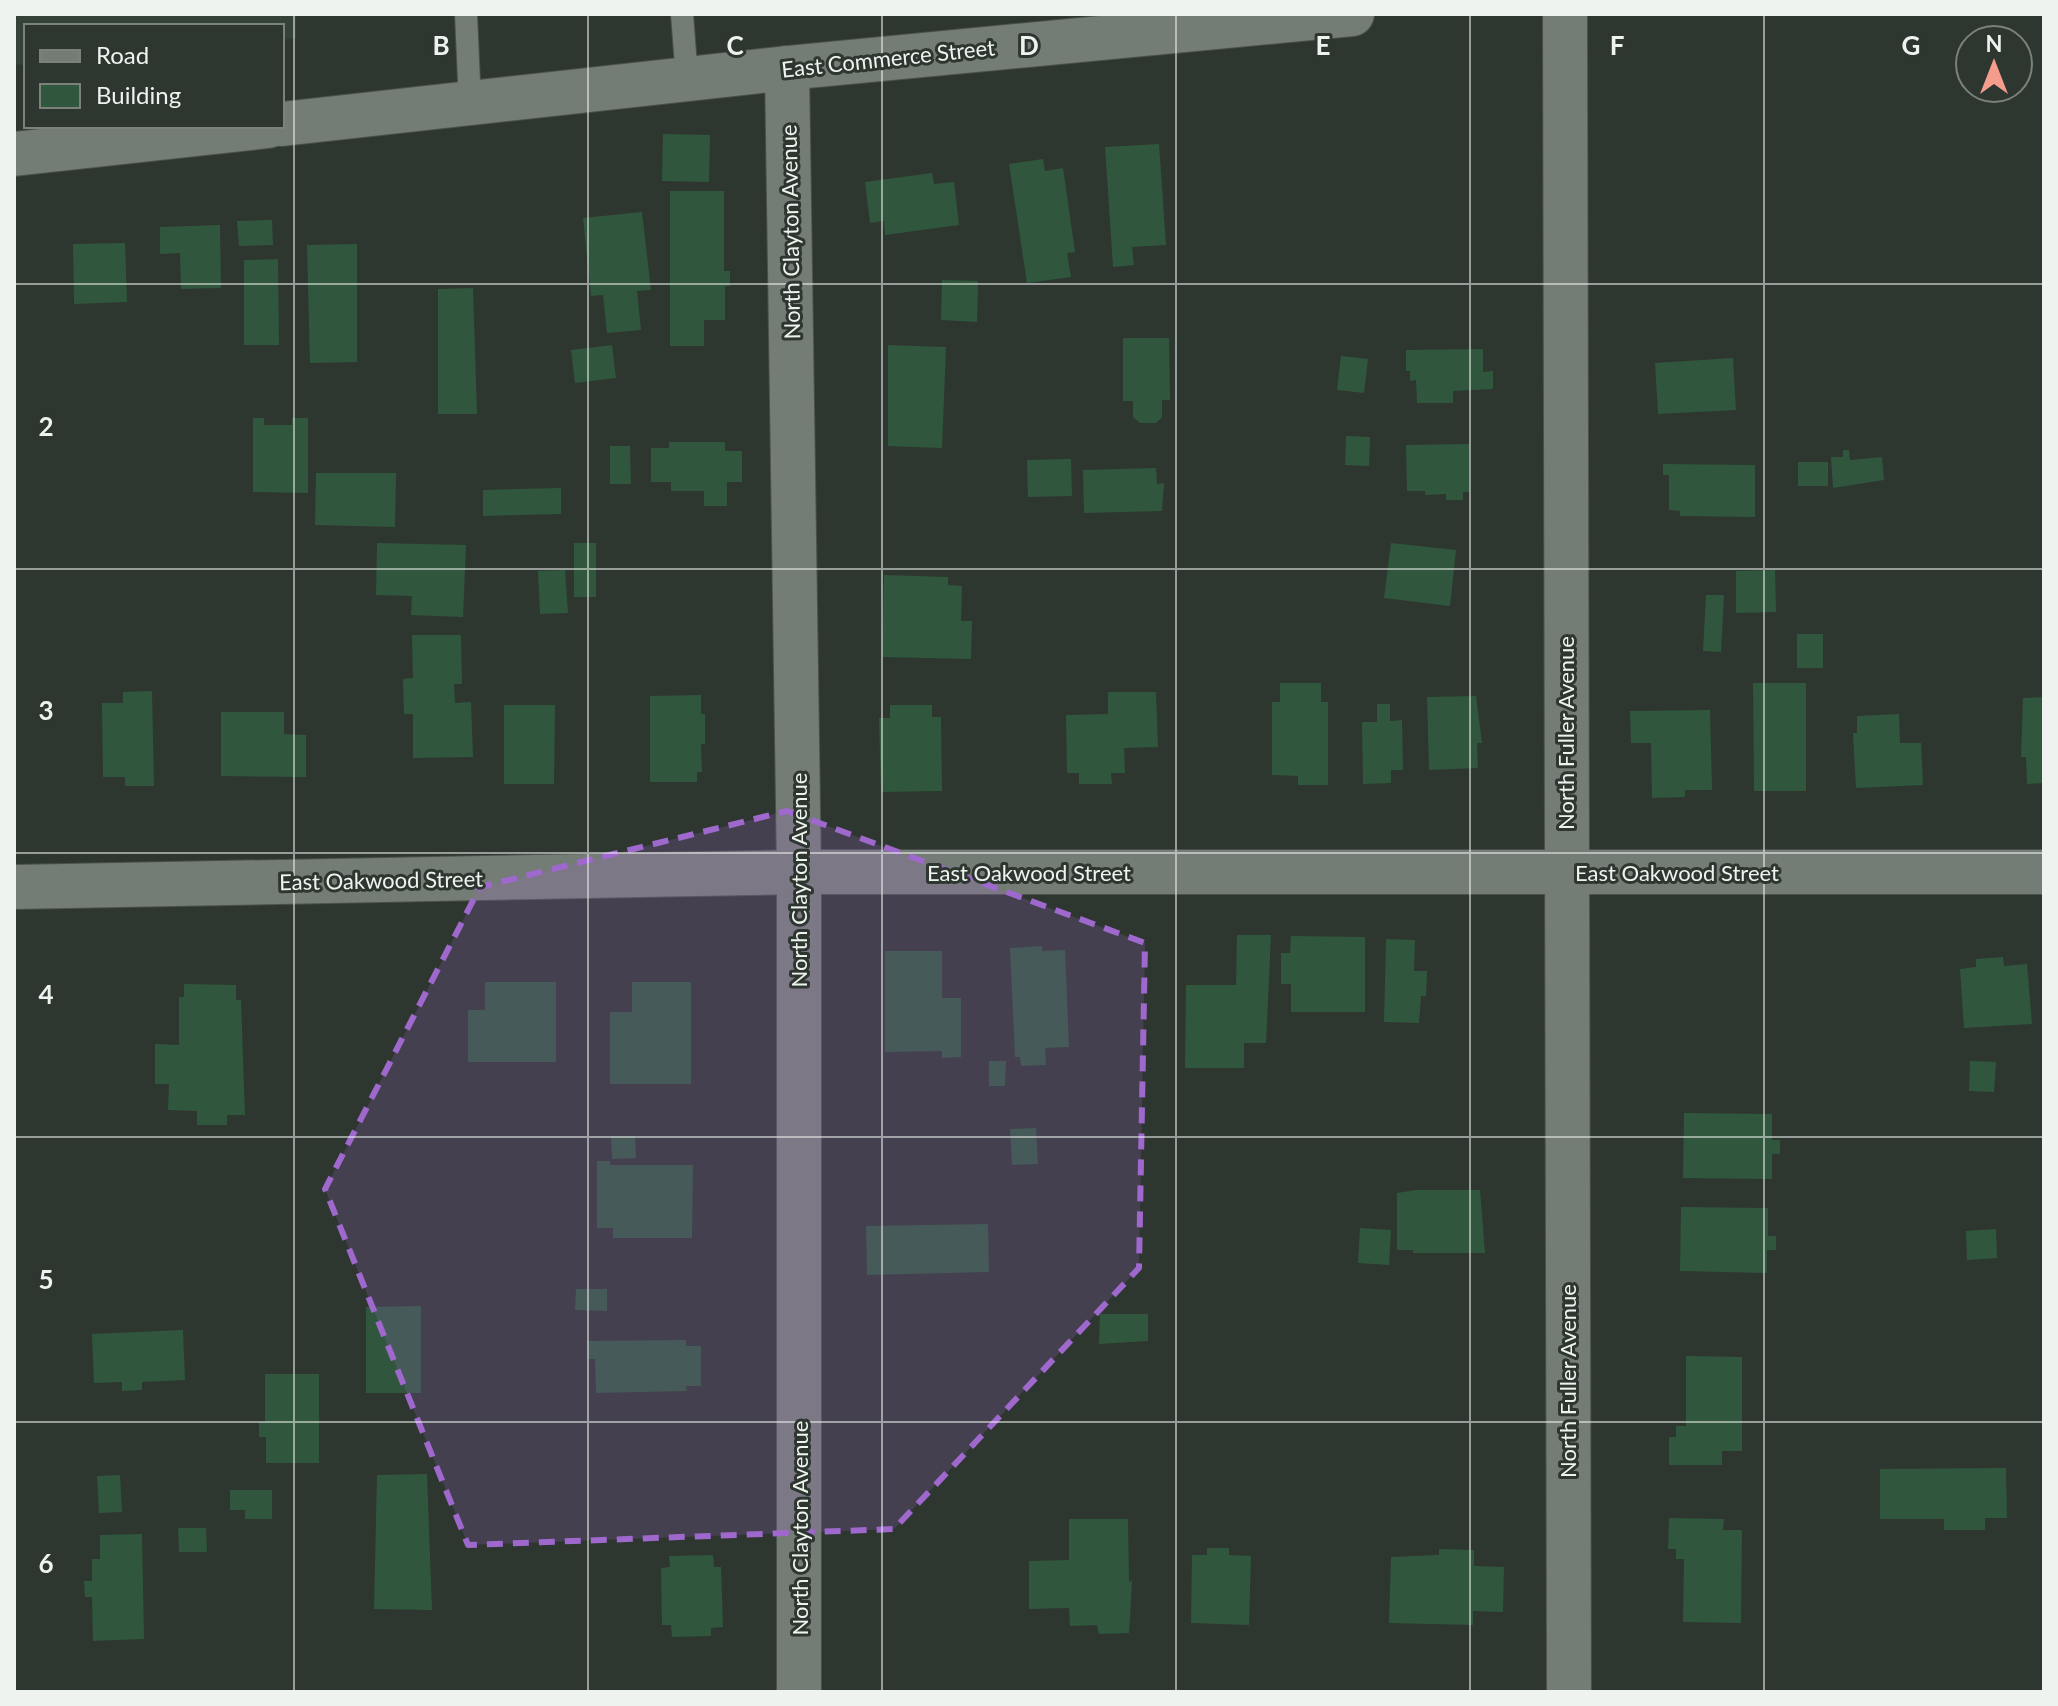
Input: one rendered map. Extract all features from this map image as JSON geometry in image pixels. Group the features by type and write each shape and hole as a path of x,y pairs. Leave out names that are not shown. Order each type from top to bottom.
{"street":[{"name":"East Commerce Street","path":"284,124 787,68 1352,14"},
{"name":"North Fuller Avenue","path":"1565,14 1569,1692"},
{"name":"North Clayton Avenue","path":"787,68 799,872 799,1692"},
{"path":"14,154 250,128"},
{"name":"East Oakwood Street","path":"14,887 799,872 2044,872"}],"lane":[{"path":"466,14 470,104"},
{"path":"682,14 687,79"}],"highlighted area":[{"path":"787,811 1145,943 1139,1268 894,1529 468,1545 325,1189 480,887"}],"shaded area":[{"path":"14,14 296,14 296,38 284,40 284,24 24,24 24,64 14,65"}],"building":[{"path":"663,134 710,135 709,182 662,181"},
{"path":"1159,144 1166,245 1132,247 1134,265 1113,267 1105,147"},
{"path":"1043,159 1045,171 1063,168 1075,252 1067,253 1071,277 1027,283 1009,164"},
{"path":"932,173 934,184 954,182 959,225 885,235 884,221 870,223 865,182"},
{"path":"670,191 724,191 724,271 730,271 730,286 725,286 725,320 704,320 704,346 670,346"},
{"path":"642,212 651,290 637,291 641,330 607,333 603,295 591,296 583,218"},
{"path":"272,220 273,245 239,246 237,221"},
{"path":"220,225 221,288 181,289 180,253 160,254 160,227"},
{"path":"125,243 127,302 74,304 73,244"},
{"path":"357,244 357,362 310,363 307,245"},
{"path":"278,259 279,345 244,345 244,260"},
{"path":"942,280 978,281 977,322 941,320"},
{"path":"473,288 477,414 438,414 438,289"},
{"path":"1123,338 1169,338 1170,400 1162,400 1162,417 1156,423 1140,423 1133,417 1133,401 1123,401"},
{"path":"612,345 616,378 575,383 571,350"},
{"path":"888,345 946,347 942,448 888,446"},
{"path":"1483,349 1483,372 1493,371 1493,389 1453,391 1453,403 1417,403 1416,380 1410,381 1410,371 1406,371 1406,350"},
{"path":"1341,356 1368,359 1364,393 1337,390"},
{"path":"1733,358 1736,410 1658,414 1655,363"},
{"path":"253,418 264,418 264,425 292,425 292,418 308,418 308,493 253,492"},
{"path":"1346,436 1370,437 1369,466 1345,465"},
{"path":"669,442 725,442 725,451 742,451 742,482 727,482 727,506 704,506 704,491 671,491 671,482 651,482 651,448 669,448"},
{"path":"1469,444 1469,492 1463,492 1463,500 1446,500 1446,494 1425,495 1425,491 1407,491 1406,445"},
{"path":"610,446 630,446 631,484 610,484"},
{"path":"1843,450 1849,450 1850,460 1882,457 1884,480 1833,488 1831,457 1843,457"},
{"path":"1071,459 1072,496 1028,497 1027,460"},
{"path":"1798,462 1828,462 1828,486 1798,486"},
{"path":"1663,464 1755,465 1755,517 1680,516 1680,511 1669,510 1669,475 1663,475"},
{"path":"1156,468 1157,484 1164,483 1162,511 1084,513 1083,470"},
{"path":"316,473 396,473 395,527 315,525"},
{"path":"561,488 561,514 483,516 483,490"},
{"path":"377,543 466,545 463,617 411,615 412,596 376,595"},
{"path":"574,543 596,543 596,597 574,597"},
{"path":"1391,543 1456,550 1450,606 1384,598"},
{"path":"565,570 568,613 540,614 538,571"},
{"path":"1775,570 1776,612 1736,613 1736,571"},
{"path":"884,575 948,577 948,585 962,586 961,621 972,621 971,659 882,657"},
{"path":"1706,595 1724,595 1721,652 1703,651"},
{"path":"1797,634 1823,634 1823,668 1797,668"},
{"path":"412,635 461,635 462,684 454,684 455,703 471,702 473,757 413,758 413,714 404,714 403,679 413,678"},
{"path":"1280,683 1321,683 1321,702 1328,702 1328,785 1298,785 1298,776 1272,775 1272,702 1280,702"},
{"path":"1753,683 1806,683 1806,791 1754,791"},
{"path":"152,691 154,786 125,786 125,777 103,777 102,703 123,703 123,692"},
{"path":"1108,692 1156,692 1158,747 1124,748 1125,773 1111,773 1112,784 1079,784 1079,773 1067,773 1066,715 1108,714"},
{"path":"701,695 701,714 705,714 705,744 701,744 702,772 697,772 697,782 650,782 650,696"},
{"path":"1476,696 1482,743 1477,743 1478,768 1429,770 1427,697"},
{"path":"2044,697 2044,783 2027,784 2026,757 2021,757 2023,698"},
{"path":"1377,704 1390,704 1390,721 1402,720 1403,770 1391,770 1391,783 1363,784 1362,722 1377,722"},
{"path":"504,705 555,705 554,784 504,784"},
{"path":"890,705 932,705 932,717 941,717 942,791 881,792 879,718 890,718"},
{"path":"1710,710 1712,790 1685,790 1685,797 1652,798 1651,743 1631,743 1630,711"},
{"path":"221,712 284,712 284,734 306,735 306,777 221,776"},
{"path":"1899,714 1900,743 1921,743 1923,785 1856,788 1853,733 1857,733 1857,716"},
{"path":"1237,935 1271,935 1266,1043 1244,1043 1244,1068 1185,1068 1186,985 1236,985"},
{"path":"1291,936 1365,937 1365,1012 1291,1012 1291,984 1281,984 1281,953 1290,953"},
{"path":"1386,939 1415,940 1414,971 1427,971 1426,996 1421,996 1419,1023 1384,1022"},
{"path":"1042,946 1042,951 1065,950 1069,1047 1045,1048 1046,1065 1021,1066 1020,1057 1015,1057 1010,948"},
{"path":"885,951 942,951 942,998 961,998 961,1057 942,1058 942,1051 885,1052"},
{"path":"2003,957 2004,966 2027,964 2032,1024 1964,1028 1960,969 1976,967 1976,959"},
{"path":"485,982 556,982 556,1062 468,1062 468,1010 485,1010"},
{"path":"632,982 691,982 691,1084 610,1084 610,1012 632,1012"},
{"path":"184,984 236,985 236,1000 241,1000 245,1115 227,1115 227,1125 197,1125 197,1111 168,1110 169,1084 155,1084 155,1044 179,1045 179,997 184,997"},
{"path":"989,1061 1006,1061 1005,1086 989,1086"},
{"path":"1970,1061 1996,1062 1994,1092 1969,1091"},
{"path":"1684,1113 1772,1114 1772,1140 1780,1140 1780,1154 1772,1154 1772,1179 1683,1178"},
{"path":"1036,1128 1038,1164 1012,1165 1010,1129"},
{"path":"611,1136 635,1136 636,1158 612,1159"},
{"path":"597,1161 610,1161 610,1165 693,1165 692,1238 613,1238 613,1228 597,1228"},
{"path":"1480,1190 1485,1253 1413,1253 1413,1250 1397,1250 1397,1193"},
{"path":"1681,1207 1768,1208 1768,1236 1776,1236 1776,1250 1767,1250 1767,1273 1680,1271"},
{"path":"988,1224 989,1272 867,1275 866,1226"},
{"path":"1360,1228 1391,1230 1389,1265 1358,1263"},
{"path":"1996,1229 1997,1258 1967,1260 1966,1231"},
{"path":"576,1289 607,1289 607,1311 575,1310"},
{"path":"421,1306 421,1393 366,1393 366,1307"},
{"path":"1100,1314 1148,1314 1148,1341 1099,1344"},
{"path":"183,1330 185,1380 142,1382 142,1390 122,1391 122,1382 94,1383 92,1334"},
{"path":"686,1340 686,1346 701,1346 701,1386 686,1386 687,1391 596,1393 595,1359 587,1359 587,1341"},
{"path":"1686,1356 1742,1357 1742,1451 1722,1451 1722,1465 1669,1465 1669,1437 1676,1437 1676,1426 1686,1426"},
{"path":"265,1374 319,1374 319,1463 266,1463 266,1437 259,1437 259,1422 265,1422"},
{"path":"2006,1468 2007,1518 1985,1518 1985,1530 1944,1530 1944,1519 1880,1519 1880,1469"},
{"path":"427,1474 432,1610 374,1609 377,1475"},
{"path":"120,1475 122,1512 99,1513 97,1476"},
{"path":"230,1490 272,1490 272,1519 245,1519 245,1510 230,1510"},
{"path":"1669,1518 1724,1519 1723,1530 1742,1530 1741,1623 1683,1622 1684,1559 1676,1559 1676,1549 1668,1549"},
{"path":"1069,1519 1128,1519 1129,1582 1132,1581 1129,1633 1099,1634 1097,1625 1070,1626 1069,1608 1029,1609 1029,1561 1069,1560"},
{"path":"178,1528 206,1528 207,1552 179,1552"},
{"path":"142,1534 144,1639 93,1641 92,1597 85,1597 84,1581 92,1581 92,1559 100,1559 100,1535"},
{"path":"1207,1548 1229,1548 1229,1555 1251,1556 1249,1625 1191,1623 1192,1555 1207,1555"},
{"path":"1439,1549 1474,1550 1474,1566 1504,1567 1503,1612 1473,1611 1473,1625 1389,1623 1391,1557 1439,1555"},
{"path":"713,1555 714,1567 721,1567 723,1627 711,1628 711,1636 672,1637 671,1625 662,1625 661,1568 670,1567 669,1556"}]}
